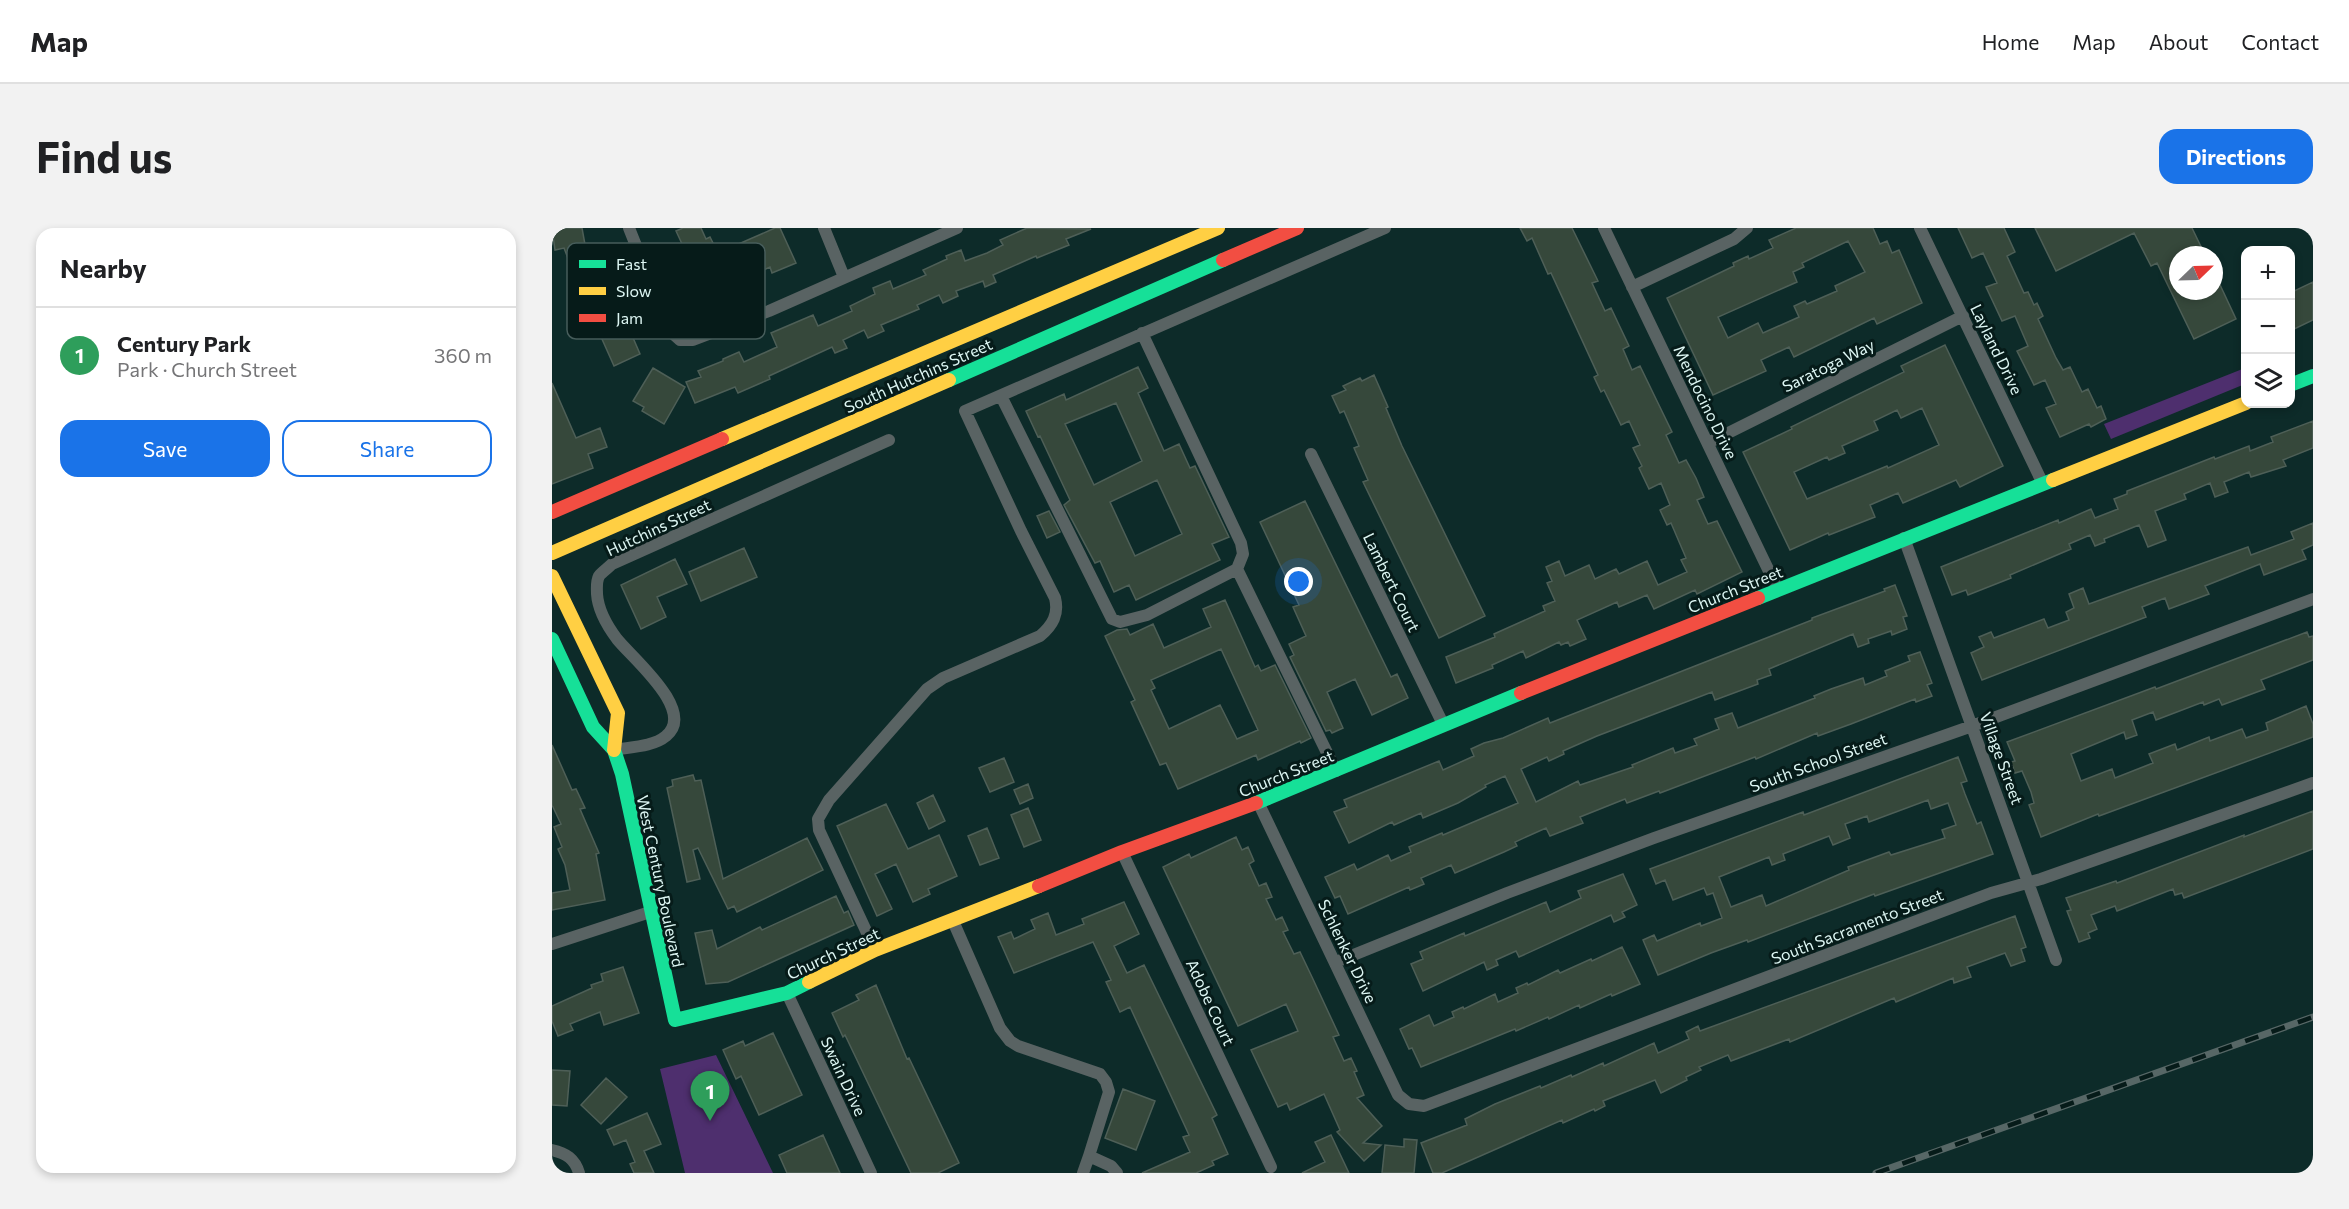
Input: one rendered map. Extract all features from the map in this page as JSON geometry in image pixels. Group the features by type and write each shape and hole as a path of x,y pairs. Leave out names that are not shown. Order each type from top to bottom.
{"street":[{"path":"629,228 635,243"},
{"path":"824,228 844,278"},
{"path":"765,313 957,228"},
{"name":"South Hutchins Street","path":"552,512 1218,228"},
{"name":"South Hutchins Street","path":"552,553 1297,228"},
{"path":"875,950 819,830 818,819 842,785 927,689 943,678 1040,636 1051,627 1058,609 1055,598 965,411 1384,228"},
{"name":"Mendocino Drive","path":"1604,228 1778,590"},
{"path":"1632,287 1734,239 1747,228"},
{"name":"Layland Drive","path":"1920,228 2043,484"},
{"name":"Saratoga Way","path":"1708,443 1963,316"},
{"path":"1001,396 1112,619 1120,622 1147,615 1237,569 1243,554 1241,543 1155,364 1143,333"},
{"path":"679,339 696,339"},
{"path":"2295,383 2313,376"},
{"name":"Church Street","path":"675,1020 787,993 875,950 953,921 1122,852 1336,771 1443,724 2241,405"},
{"name":"Hutchins Street","path":"614,750 657,742 671,731 675,718 673,706 663,690 616,639 604,619 597,601 596,584 600,575 612,564 889,440"},
{"name":"Lambert Court","path":"1311,454 1443,724"},
{"name":"Village Street","path":"1904,538 2056,960"},
{"path":"1237,569 1336,771"},
{"name":"West Century Boulevard","path":"552,576 618,713 614,750 622,774 675,1020"},
{"name":"South School Street","path":"1336,962 1507,893 1654,838 1972,726 2313,599"},
{"name":"West Century Boulevard","path":"552,639 592,727 614,750"},
{"name":"South Sacramento Street","path":"1415,1106 1434,1104 1969,901 2029,883 2313,783"},
{"name":"Schlenker Drive","path":"1258,802 1398,1095 1415,1106"},
{"name":"Adobe Court","path":"1122,852 1271,1167"},
{"path":"553,942 650,912"},
{"path":"953,921 1000,1028 1010,1041 1018,1046 1100,1074 1106,1082 1108,1092 1083,1173"},
{"name":"Swain Drive","path":"787,993 871,1173"},
{"path":"552,1150 564,1153 572,1159 579,1173"},
{"path":"1089,1156 1112,1166 1117,1173"}],"shaded area":[{"path":"2241,370 2241,386 2111,439 2104,424"},
{"path":"716,1055 773,1173 685,1173 660,1069"}],"building":[{"path":"552,228 582,228 585,243 567,243 567,256 564,248 555,250"},
{"path":"683,228 701,228 706,239 710,237 713,243 682,243 676,231"},
{"path":"780,228 796,263 772,273 770,267 765,269 765,243 741,243"},
{"path":"1027,228 1091,229 1066,239 1069,245 1037,258 1036,256 993,275 996,282 985,287 983,281 956,291 958,296 943,303 939,295 917,305 919,309 881,325 884,331 868,338 864,330 843,340 847,348 835,353 832,347 738,393 735,387 695,403 686,382 701,377 698,371 739,352 744,362 777,347 771,333 813,315 818,326 852,311 850,306 875,294 873,288 890,281 893,289 926,275 923,270 961,250 965,261 987,253 1003,245 1000,240"},
{"path":"1520,228 1572,228 1598,281 1592,283 1605,311 1611,308 1629,346 1623,349 1632,370 1640,366 1672,432 1666,435 1679,463 1686,460 1696,478 1704,497 1697,500 1708,524 1717,521 1742,572 1697,594 1695,590 1654,609 1647,595 1619,607 1617,602 1577,620 1586,639 1570,646 1568,642 1561,645 1559,642 1526,658 1523,651 1492,665 1493,668 1456,683 1446,657 1495,637 1494,634 1545,611 1543,606 1555,601 1547,583 1552,581 1546,567 1559,561 1565,576 1589,565 1595,579 1616,569 1619,574 1647,561 1658,585 1687,572 1681,560 1686,558 1671,523 1667,525 1660,510 1670,505 1661,483 1649,489 1639,468 1642,466 1633,448 1640,445 1629,421 1621,425 1604,390 1601,392 1594,377 1598,375 1551,273 1548,274 1532,238 1527,241"},
{"path":"1796,228 1873,228 1880,244 1887,241 1892,253 1899,250 1922,303 1877,324 1874,318 1794,357 1789,347 1761,360 1766,371 1713,395 1667,298 1734,266 1733,263 1748,256 1749,259 1773,248 1769,240","holes":["1848,241 1865,272 1835,286 1837,291 1807,304 1805,301 1794,306 1799,317 1763,333 1758,323 1728,338 1718,317 1797,282 1793,272 1804,267 1802,263"]},
{"path":"1958,228 2004,228 2015,252 2007,256 2024,293 2028,292 2034,305 2037,303 2043,316 2038,319 2056,358 2063,370 2070,367 2082,392 2088,389 2097,408 2101,406 2106,419 2091,427 2089,424 2060,437 2046,408 2056,404 2045,380 2034,385 2017,351 2028,346 2015,316 2002,321 1986,287 1997,283 1983,253 1972,258"},
{"path":"2035,228 2192,228 2201,246 2169,246 2169,288 2157,263 2151,266 2134,233 2056,271"},
{"path":"2313,282 2313,320 2295,329 2295,300 2295,291"},
{"path":"2223,291 2236,319 2194,339 2175,300 2223,300"},
{"path":"602,339 634,339 640,354 614,366"},
{"path":"1945,345 2003,466 1960,487 1956,480 1903,503 1898,493 1870,505 1875,517 1829,535 1828,533 1790,550 1743,452 1904,372 1901,366","holes":["1922,408 1939,445 1888,468 1887,466 1807,499 1794,472 1827,457 1829,460 1845,453 1842,446 1878,430 1874,421 1897,410 1901,418"]},
{"path":"1138,367 1148,388 1138,393 1164,451 1179,444 1190,468 1195,466 1229,537 1212,544 1220,560 1136,600 1129,585 1114,592 1100,561 1095,563 1064,505 1070,500 1026,411 1064,394 1066,400","holes":["1116,403 1142,461 1094,485 1065,424","1157,480 1182,534 1135,556 1110,502"]},
{"path":"653,368 685,387 664,424 642,411 644,407 633,401"},
{"path":"1374,375 1402,446 1485,616 1439,638 1363,482 1368,480 1354,448 1359,446 1344,411 1340,413 1332,396 1346,390 1343,386 1360,378 1362,381"},
{"path":"552,383 576,438 600,428 607,447 588,454 593,468 552,484"},
{"path":"2313,421 2313,448 2283,460 2286,466 2251,477 2249,472 2224,482 2228,492 2215,497 2210,483 2184,494 2186,499 2155,511 2166,540 2148,547 2139,525 2104,539 2105,542 2095,546 2090,535 2069,544 2071,549 2010,575 2011,578 1968,595 1966,590 1952,595 1941,567 2091,509 2095,518 2118,509 2114,499 2127,494 2127,491 2214,457 2215,459 2249,446 2250,451 2273,442 2271,437"},
{"path":"1305,501 1391,677 1397,674 1408,698 1372,715 1355,679 1327,692 1343,728 1332,733 1330,730 1326,731 1290,657 1294,655 1289,644 1306,636 1293,607 1299,605 1260,522"},
{"path":"1049,511 1060,532 1047,538 1037,516"},
{"path":"2313,523 2313,545 2302,550 2306,559 2264,575 2260,564 2205,586 2209,594 2169,609 2165,598 2142,607 2146,617 1982,680 1971,653 1984,647 1979,637 1991,632 1994,638 2044,619 2048,628 2069,620 2066,612 2074,608 2069,594 2083,588 2089,604 2248,547 2251,555 2294,539 2291,532"},
{"path":"744,548 757,577 701,601 689,572"},
{"path":"675,559 687,584 657,597 666,617 641,629 621,585"},
{"path":"1895,585 1907,616 1903,617 1907,629 1892,635 1891,631 1868,639 1869,643 1858,647 1853,634 1769,669 1771,675 1757,680 1758,684 1715,700 1712,692 1597,736 1563,751 1564,754 1549,761 1547,757 1521,769 1536,802 1578,781 1580,785 1633,767 1632,765 1673,748 1675,753 1697,745 1694,739 1719,729 1715,719 1732,713 1738,728 1815,698 1814,696 1831,689 1863,678 1865,685 1887,676 1885,671 1910,661 1908,656 1920,652 1932,683 1927,685 1932,696 1916,702 1915,699 1818,736 1817,733 1756,759 1755,757 1660,793 1659,791 1627,803 1625,799 1580,817 1583,823 1550,836 1546,828 1515,842 1517,846 1504,852 1455,873 1451,865 1421,878 1424,884 1410,890 1409,887 1348,914 1340,896 1335,898 1325,877 1354,864 1357,870 1388,855 1391,861 1411,852 1409,847 1518,803 1505,776 1485,785 1486,787 1458,803 1423,818 1421,813 1394,825 1392,822 1349,843 1334,812 1347,807 1344,800 1439,761 1443,770 1474,756 1471,749 1484,743 1503,738 1548,718 1550,723 1885,591 1884,589"},
{"path":"1225,600 1255,667 1258,665 1261,671 1275,665 1311,738 1258,760 1256,755 1178,789 1166,763 1160,765 1131,702 1135,700 1105,636 1117,630 1127,629 1130,635 1153,624 1164,648 1211,627 1203,609","holes":["1221,649 1258,730 1237,739 1220,705 1169,729 1151,690 1155,688 1151,680"]},
{"path":"2307,632 2309,637 2313,636 2313,660 2261,680 2265,689 2222,705 2219,699 2204,705 2203,702 2156,720 2153,712 2132,720 2137,735 2126,739 2124,732 2071,754 2081,781 2112,769 2115,778 2153,763 2149,754 2175,744 2177,750 2209,737 2210,741 2242,729 2246,738 2268,730 2266,723 2306,706 2313,724 2313,737 2099,816 2098,814 2041,837 2029,805 2034,803 2031,792 2022,771 2015,773 2011,762 2015,761 2007,742"},
{"path":"552,745 572,790 576,789 585,808 580,809 599,853 596,854 605,900 552,910 552,893 570,890 565,865 558,849 562,847 554,827 561,824 552,805"},
{"path":"1958,757 1967,781 1961,783 1977,824 1981,822 1993,854 1875,896 1874,894 1748,942 1747,940 1711,953 1658,975 1643,940 1654,935 1657,941 1700,923 1701,926 1722,918 1713,893 1707,895 1704,888 1673,900 1665,880 1656,884 1650,869 1803,812 1804,815","holes":["1928,800 1931,809 1948,803 1956,825 1942,830 1945,838 1891,855 1889,852 1848,867 1849,870 1766,906 1762,895 1731,907 1719,877 1769,857 1772,865 1785,860 1783,854 1829,836 1833,845 1850,838 1845,824 1867,816 1869,822"]},
{"path":"1004,758 1014,782 990,792 979,768"},
{"path":"693,775 695,781 701,780 723,879 807,838 823,870 737,912 734,906 728,909 698,848 693,850 700,879 687,882 667,788 673,786 672,780"},
{"path":"1028,784 1033,798 1020,804 1014,790"},
{"path":"933,795 945,821 929,829 917,803"},
{"path":"886,804 908,849 939,835 957,876 928,889 930,894 913,902 896,864 875,874 892,909 877,916 837,826"},
{"path":"1028,808 1041,840 1024,847 1011,815"},
{"path":"2313,811 2313,849 2184,898 2182,893 2175,895 2173,889 2117,911 2115,906 2091,915 2097,929 2088,933 2090,938 2079,942 2067,911 2071,910 2066,898 2116,881 2117,883"},
{"path":"987,828 999,858 980,865 968,836"},
{"path":"1236,837 1242,850 1248,847 1254,861 1249,864 1259,886 1266,883 1272,897 1266,899 1276,920 1282,917 1288,930 1283,932 1294,954 1300,952 1339,1035 1333,1037 1344,1061 1351,1058 1357,1071 1354,1072 1364,1095 1357,1098 1382,1126 1363,1143 1381,1145 1364,1161 1337,1132 1340,1130 1324,1094 1290,1110 1287,1103 1278,1107 1251,1050 1298,1031 1286,1004 1238,1026 1163,867 1189,854 1191,858"},
{"path":"1623,874 1637,905 1622,912 1625,917 1614,922 1611,915 1519,957 1516,951 1496,960 1498,965 1487,970 1484,962 1423,991 1411,964 1423,959 1420,952 1546,902 1550,912 1581,898 1578,891"},
{"path":"836,896 844,913 848,911 854,925 728,982 706,984 695,933 712,930 717,949 760,927 762,930"},
{"path":"1124,902 1139,934 1114,946 1127,973 1144,965 1217,1115 1212,1118 1228,1154 1212,1161 1214,1165 1196,1173 1142,1173 1190,1152 1183,1137 1189,1135 1130,1007 1120,1012 1106,982 1111,980 1093,942 1014,973 998,937 1011,932 1014,939 1035,929 1031,920 1048,913 1056,935 1084,924 1082,919"},
{"path":"2015,916 2026,947 2021,949 2025,961 2011,966 2005,953 1967,967 1971,977 1954,983 1953,978 1896,1002 1894,998 1790,1042 1789,1039 1731,1061 1728,1055 1699,1067 1701,1070 1686,1077 1687,1080 1661,1093 1655,1080 1603,1101 1605,1106 1595,1111 1594,1109 1563,1123 1562,1120 1442,1173 1433,1173 1421,1143 1467,1125 1465,1119 1495,1104 1571,1075 1572,1077 1603,1063 1604,1066 1654,1043 1658,1053 1689,1039 1686,1032 1698,1026 1700,1031"},
{"path":"1622,947 1640,984 1580,1008 1579,1005 1549,1019 1548,1017 1516,1031 1515,1029 1421,1067 1400,1029 1429,1015 1434,1026 1454,1017 1452,1012 1463,1007 1464,1009 1495,994 1498,1002 1518,993 1516,988 1527,983 1528,985 1558,970 1560,973 1591,959 1592,961"},
{"path":"623,967 639,1013 604,1025 600,1012 570,1024 573,1030 558,1036 552,1021 552,1006 603,981 601,974"},
{"path":"876,985 907,1059 909,1058 959,1163 938,1173 911,1173 845,1035 843,1037 832,1013 859,1000 856,995"},
{"path":"773,1033 802,1095 759,1115 741,1076 736,1079 723,1050 743,1041 745,1046"},
{"path":"552,1070 570,1071 567,1106 552,1105"},
{"path":"606,1078 627,1097 601,1124 581,1105"},
{"path":"1123,1089 1155,1101 1136,1150 1105,1138"},
{"path":"647,1113 661,1144 644,1151 654,1173 634,1173 630,1164 635,1162 626,1140 614,1145 607,1130"},
{"path":"823,1135 840,1173 787,1173 779,1155"},
{"path":"1331,1135 1349,1173 1302,1173 1325,1162 1315,1142"},
{"path":"1404,1139 1417,1140 1414,1173 1382,1173 1385,1145 1404,1147"}],"railway":[{"path":"1876,1173 2313,1017"}],"traffic: fast":[{"path":"949,380 1223,260"},
{"path":"2295,383 2313,376"},
{"path":"1758,598 2053,480"},
{"path":"552,639 593,727 614,750 622,774 675,1020 787,993 809,982"},
{"path":"1256,803 1521,693"}],"traffic: slow":[{"path":"722,439 1218,228"},
{"path":"552,553 949,380"},
{"path":"2053,480 2241,405"},
{"path":"552,576 618,713 614,750"},
{"path":"809,982 875,950 1039,886"}],"traffic: jam":[{"path":"1223,260 1297,228"},
{"path":"552,512 722,439"},
{"path":"1521,693 1758,598"},
{"path":"1039,886 1122,852 1256,803"}],"place":[{"name":"Century Park","path":"710,1121"}]}
